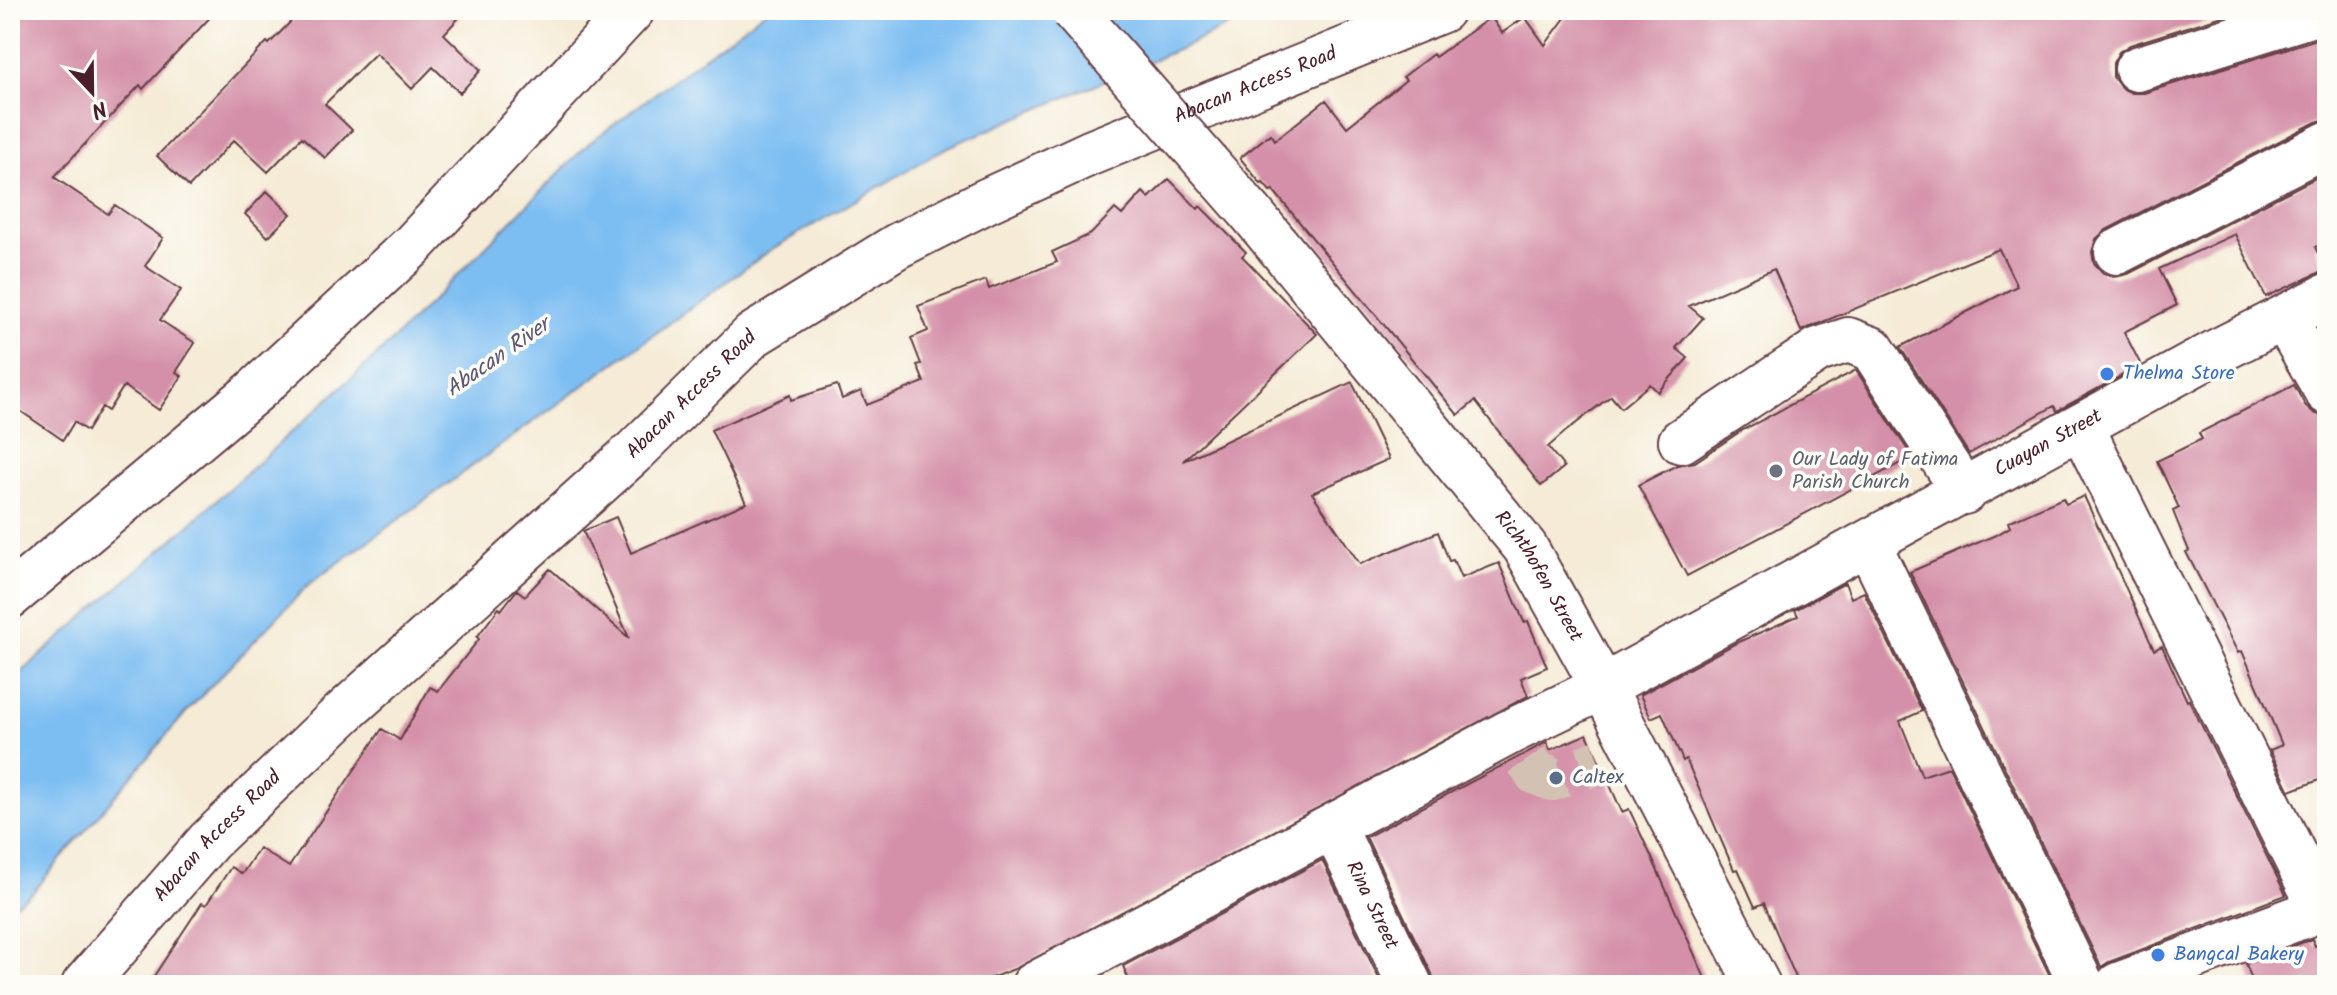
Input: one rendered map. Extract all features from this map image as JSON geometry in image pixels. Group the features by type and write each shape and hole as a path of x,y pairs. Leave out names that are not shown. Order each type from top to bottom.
{"street":[{"path":"10,596 255,391 412,246 632,10"},
{"name":"Richthofen Street","path":"1073,10 1251,213 1525,547 1603,687 1616,755 1758,985"},
{"name":"Abacan Access Road","path":"84,985 209,841 343,713 635,451 753,335 897,246 984,202 1090,153 1442,10"},
{"path":"2137,69 2326,10"},
{"path":"2117,252 2327,144"},
{"name":"Cuayan Street","path":"1034,985 1334,828 1518,746 1603,687 2082,428 2216,352 2327,296"},
{"path":"2284,318 2327,392"},
{"path":"1681,441 1818,350 1848,340 1872,349 1964,492"},
{"path":"2082,428 2324,908 2129,983"},
{"path":"1868,543 2082,985"},
{"name":"Rina Street","path":"1334,828 1410,985"}],"water":[{"name":"Abacan River","path":"767,10 1261,10 1186,46 946,148 772,249 308,585 189,709 32,893 10,908 10,682 389,344 589,143"}],"building":[{"path":"24,10 217,10 143,89 140,85 54,177 108,214 115,205 163,238 145,266 181,290 160,320 195,343 176,372 182,376 159,410 124,386 108,411 102,407 87,431 74,422 63,440 10,404 10,35"},
{"path":"302,10 466,10 444,34 481,70 460,93 433,67 412,89 376,53 325,104 352,130 325,158 302,137 268,172 234,140 189,187 157,156"},
{"path":"1571,10 2242,10 2130,45 2119,52 2113,63 2113,77 2121,88 2132,93 2144,93 2327,36 2327,119 2106,230 2096,239 2092,252 2094,263 2103,273 2115,277 2128,274 2327,172 2327,242 2315,247 2327,271 2266,297 2235,234 2159,269 2177,305 2124,332 2141,365 2057,411 2054,406 1969,454 1900,347 2017,286 1999,249 1801,331 1774,269 1689,306 1703,318 1676,348 1688,358 1658,392 1650,384 1621,408 1611,396 1565,432 1548,447 1564,467 1541,486 1475,401 1458,415 1273,190 1261,184 1240,158 1270,134 1275,140 1326,100 1347,127 1433,54 1435,57 1491,17 1502,33 1525,17 1545,45"},
{"path":"1169,179 1246,252 1242,256 1317,334 1183,461 1352,382 1389,459 1312,493 1360,564 1438,532 1449,561 1453,560 1461,578 1499,563 1547,667 1521,678 1528,696 1017,968 973,985 148,985 202,903 206,905 231,867 242,874 259,848 289,867 382,729 400,740 430,687 438,691 499,608 501,610 517,590 525,596 550,569 629,638 583,531 616,517 631,553 746,503 711,430 790,395 791,400 837,385 842,399 861,391 867,405 924,382 911,338 928,331 918,306 986,280 989,289 1057,262 1052,252 1091,234 1115,209 1122,215 1143,192 1149,198"},
{"path":"267,191 291,214 268,237 245,214"},
{"name":"Our Lady of Fatima Parish Church","path":"1856,370 1912,457 1687,576 1638,485 1677,465 1695,462 1741,431"},
{"path":"2294,385 2305,405 2314,413 2327,417 2327,777 2290,791 2270,750 2282,745 2242,651 2238,653 2186,552 2189,551 2173,511 2179,508 2157,461 2202,439 2199,433"},
{"path":"2084,496 2154,650 2162,646 2286,895 2101,967 1910,572 1998,534 2010,527 2008,522 2063,498 2066,504"},
{"path":"1845,583 1851,598 1864,592 1922,711 1900,721 1922,776 1949,767 2053,982 2045,985 1799,985 1764,903 1755,907 1738,869 1734,870 1686,759 1683,761 1662,713 1651,718 1640,695 1736,643 1798,616 1795,610"},
{"path":"1587,734 1622,812 1629,809 1708,985 1435,985 1366,837 1547,742 1550,750"},
{"path":"1322,860 1382,985 1131,985 1123,966"},
{"path":"2312,939 2315,946 2327,941 2327,985 2254,985 2246,964"}],"tunnel":[{"path":"1527,760 1536,773 1552,779 1599,762"}],"place":[{"name":"Thelma Store","path":"2107,374"},
{"name":"Our Lady of Fatima Parish Church","path":"1776,471"},
{"name":"Caltex","path":"1556,778"},
{"name":"Bangcal Bakery","path":"2158,955"}]}
